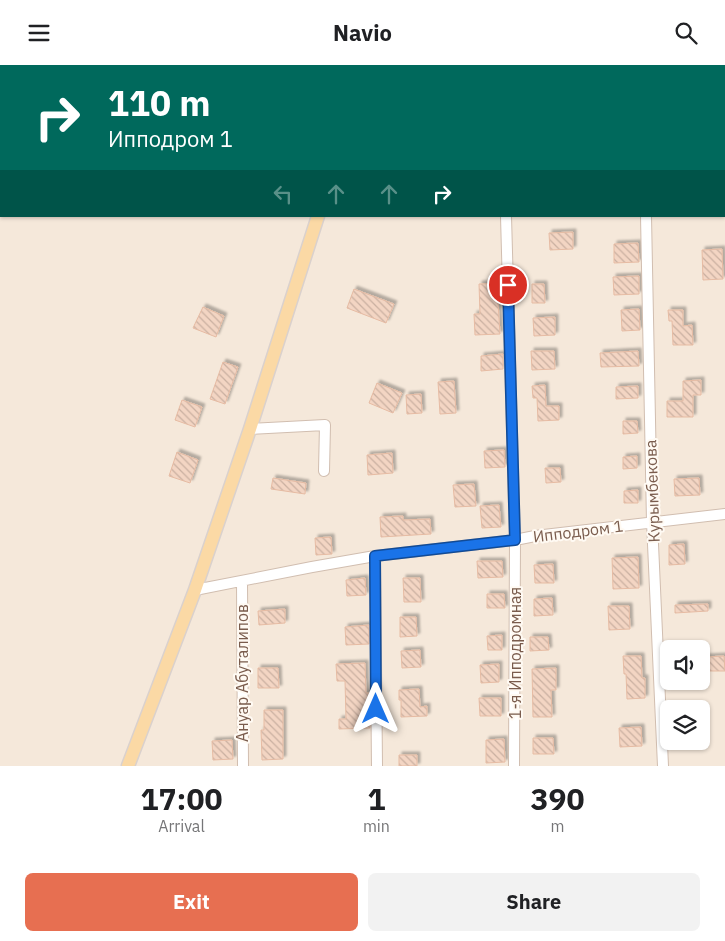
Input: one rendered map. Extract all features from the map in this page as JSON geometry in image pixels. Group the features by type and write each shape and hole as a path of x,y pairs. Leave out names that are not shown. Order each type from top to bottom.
{"main road":[{"path":"128,766 195,590 250,429 318,217"}],"street":[{"name":"1-я Ипподромная","path":"506,217 515,540 514,766"},
{"name":"Курымбекова","path":"646,217 652,522 663,766"},
{"path":"250,429 325,425 324,471"},
{"name":"Ипподром 1","path":"195,590 375,556 725,514"},
{"path":"375,556 377,766"},
{"name":"Ануар Абуталипов","path":"242,581 243,766"}],"shaded area":[{"path":"0,217 725,217 725,766 0,766"}],"building":[{"path":"573,232 573,249 550,250 549,233"},
{"path":"638,243 639,262 614,263 614,244"},
{"path":"722,249 723,279 703,280 702,250"},
{"path":"639,276 639,294 614,295 613,277"},
{"path":"501,283 501,301 498,301 500,334 475,335 474,314 480,314 479,284"},
{"path":"532,284 544,284 545,303 532,303"},
{"path":"354,289 394,304 386,323 347,308"},
{"path":"203,307 224,316 216,337 193,328"},
{"path":"639,309 640,330 622,331 621,310"},
{"path":"668,310 683,310 683,326 692,325 693,345 673,345 672,321 669,321"},
{"path":"555,317 555,335 534,336 533,318"},
{"path":"531,351 554,351 555,369 532,370"},
{"path":"638,351 639,366 601,367 600,353"},
{"path":"503,354 503,369 481,371 481,356"},
{"path":"223,362 238,367 225,404 210,399"},
{"path":"701,380 701,395 693,395 693,417 667,417 667,401 683,401 683,381"},
{"path":"454,381 456,413 440,414 438,382"},
{"path":"377,383 402,393 393,413 369,403"},
{"path":"545,385 546,406 559,406 559,420 538,421 537,398 533,398 532,386"},
{"path":"638,386 638,398 616,399 616,387"},
{"path":"421,394 422,413 407,414 406,395"},
{"path":"182,400 202,407 195,427 175,420"},
{"path":"623,421 637,421 638,433 623,434"},
{"path":"504,450 505,467 485,468 484,451"},
{"path":"177,452 198,460 190,483 169,476"},
{"path":"392,453 393,473 368,475 367,455"},
{"path":"637,456 637,468 623,469 623,457"},
{"path":"545,468 560,468 561,482 546,483"},
{"path":"273,478 306,483 305,494 271,489"},
{"path":"699,478 700,495 675,496 674,479"},
{"path":"474,484 476,506 455,507 453,485"},
{"path":"638,490 638,503 624,503 624,491"},
{"path":"499,505 501,527 482,528 480,506"},
{"path":"403,516 403,520 430,519 431,534 381,537 380,517"},
{"path":"331,537 332,554 316,555 315,538"},
{"path":"684,544 685,564 669,565 669,545"},
{"path":"638,557 639,588 613,589 612,558"},
{"path":"477,561 502,561 503,577 478,578"},
{"path":"553,564 554,583 535,583 534,565"},
{"path":"365,578 366,595 347,596 346,580"},
{"path":"403,578 420,578 421,602 404,602"},
{"path":"487,594 504,594 505,608 487,608"},
{"path":"552,598 553,615 534,616 534,599"},
{"path":"708,604 708,611 675,613 675,605"},
{"path":"608,606 629,606 630,629 609,630"},
{"path":"285,609 285,623 259,625 258,611"},
{"path":"400,617 416,617 417,636 400,637"},
{"path":"369,625 369,644 346,645 345,627"},
{"path":"502,635 502,650 488,650 487,636"},
{"path":"530,637 548,637 549,650 530,651"},
{"path":"420,650 421,667 402,668 401,651"},
{"path":"623,656 641,656 642,678 645,678 645,698 627,699"},
{"path":"724,656 725,671 710,671 710,657"},
{"path":"365,663 366,693 369,693 370,728 339,729 339,719 346,719 345,681 337,681 336,664"},
{"path":"499,664 499,682 481,683 480,665"},
{"path":"258,668 278,668 279,688 258,688"},
{"path":"556,668 556,690 551,690 552,717 533,717 532,669"},
{"path":"419,689 420,707 427,706 427,716 401,717 399,690"},
{"path":"479,698 501,698 501,716 480,716"},
{"path":"264,710 283,710 283,759 262,760 261,730 264,730"},
{"path":"641,727 642,746 620,747 619,728"},
{"path":"533,738 553,738 554,754 533,754"},
{"path":"504,739 505,762 486,763 486,740"},
{"path":"232,740 233,759 213,760 212,741"},
{"path":"399,755 417,755 417,766 399,766"}],"route":[{"path":"376,709 375,556 515,540 508,285"}]}
